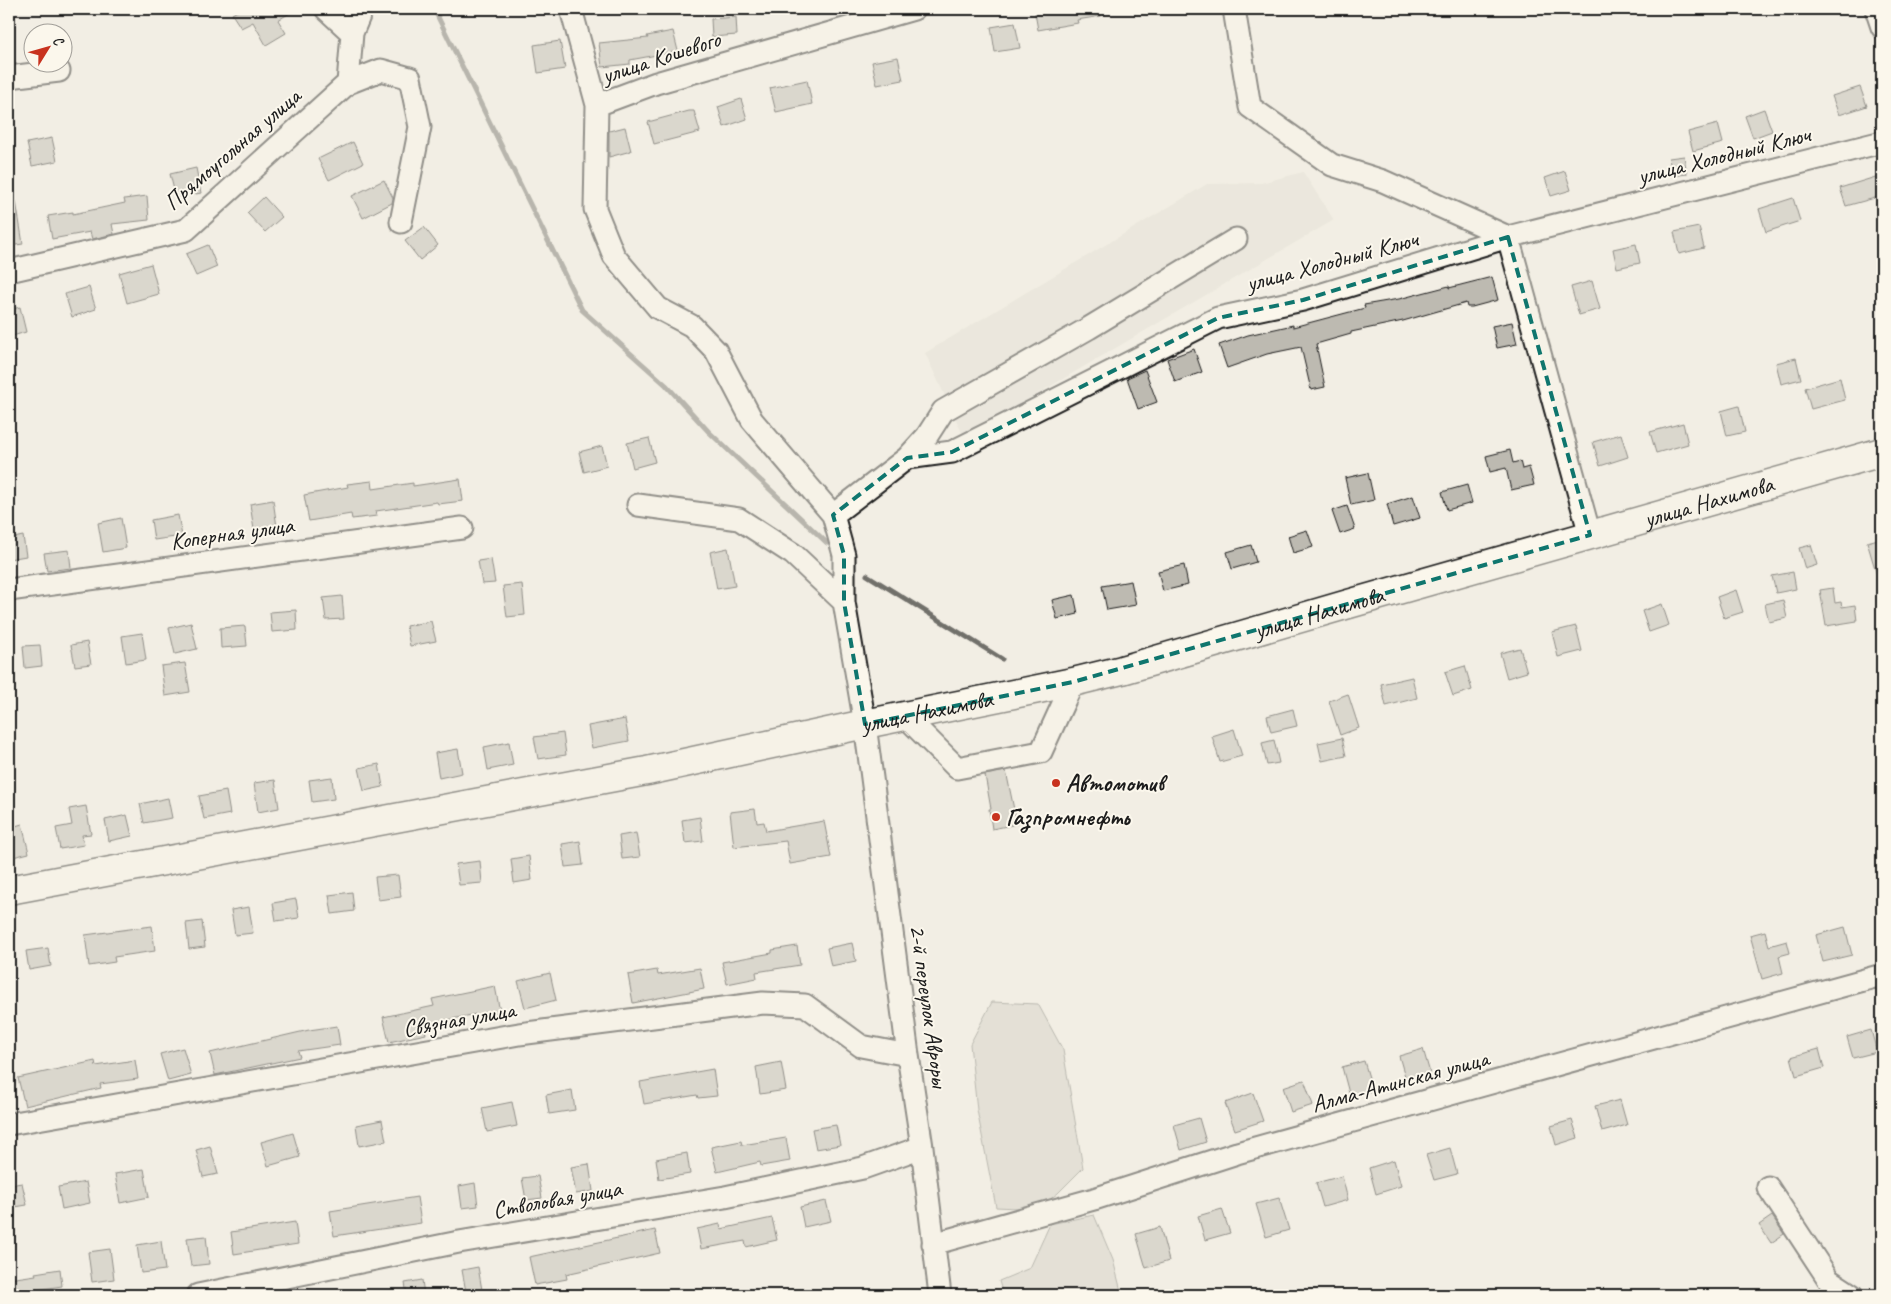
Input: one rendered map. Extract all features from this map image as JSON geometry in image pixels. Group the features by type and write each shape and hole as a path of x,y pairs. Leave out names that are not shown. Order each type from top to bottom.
{"main road":[{"name":"улица Нахимова","path":"9,890 647,772 865,724 1073,682 1122,670 1882,452"}],"street":[{"path":"326,9 352,33"},
{"path":"362,9 352,33 348,83 381,70 410,78 420,128 401,222"},
{"path":"570,9 597,105 594,209 614,256 658,308 692,326 716,351 752,420 833,515 907,458 927,436 943,411 1089,328 1236,239"},
{"name":"улица Кошевого","path":"597,105 656,83 914,9"},
{"path":"1234,9 1250,106 1332,165 1383,181 1508,237 1590,536"},
{"path":"1876,9 1882,27"},
{"path":"9,78 52,72"},
{"name":"Прямоугольная улица","path":"9,271 186,230 348,83"},
{"name":"улица Холодный Ключ","path":"907,458 952,452 1218,318 1303,300 1508,237 1882,142"},
{"path":"638,505 739,519 793,554 844,602"},
{"name":"2-й переулок Авроры","path":"833,515 844,555 844,602 865,724 940,1295"},
{"name":"Коперная улица","path":"9,590 462,528"},
{"path":"906,717 957,768 1041,752 1073,682"},
{"name":"Алма-Атинская улица","path":"933,1244 1094,1199 1237,1153 1882,975"},
{"name":"Связная улица","path":"9,1124 519,1034 763,1003 805,1005 861,1046 908,1055"},
{"name":"Стволовая улица","path":"198,1295 458,1242 734,1195 863,1168 922,1147"},
{"path":"1768,1187 1830,1280 1852,1295"}],"highlighted area":[{"path":"1508,237 1590,535 1073,682 865,724 844,602 844,555 833,515 907,458 952,452 1218,318 1303,300"}],"shaded area":[{"path":"1303,172 1334,220 964,437 925,353 1207,184 1261,183"},
{"path":"992,1002 1038,1004 1063,1050 1083,1168 1058,1193 1038,1209 996,1207 977,1110 970,1044"},
{"path":"1094,1215 1113,1260 1122,1295 1003,1295 999,1281 1030,1268 1050,1224"}],"building":[{"path":"241,9 297,9 278,20 286,33 266,45 253,22 241,28 232,14"},
{"path":"1057,9 1100,9 1101,16 1077,20 1078,23 1038,30 1035,13"},
{"path":"736,17 737,35 712,37 711,19"},
{"path":"1015,23 1020,48 995,52 991,27"},
{"path":"673,31 678,51 630,60 630,64 602,67 599,43 648,38 647,36"},
{"path":"560,41 565,69 538,73 534,45"},
{"path":"898,57 903,80 877,85 872,62"},
{"path":"807,80 812,104 776,112 770,88"},
{"path":"1860,87 1867,106 1839,115 1832,96"},
{"path":"741,99 747,119 724,127 718,107"},
{"path":"1764,109 1772,131 1753,138 1745,116"},
{"path":"694,111 700,132 654,144 648,122"},
{"path":"1718,124 1723,143 1693,151 1688,132"},
{"path":"625,127 631,151 609,157 609,131"},
{"path":"52,138 57,161 32,166 27,143"},
{"path":"353,142 363,163 329,180 318,159"},
{"path":"1684,156 1687,174 1672,176 1669,158"},
{"path":"196,168 201,193 176,198 170,174"},
{"path":"1565,171 1571,190 1551,196 1545,178"},
{"path":"1882,175 1882,196 1846,206 1840,188"},
{"path":"384,180 393,198 392,203 363,218 352,196"},
{"path":"147,196 149,220 112,224 114,234 92,239 90,232 52,239 48,216 73,212 73,214 125,203 124,199"},
{"path":"264,197 282,217 265,232 247,213"},
{"path":"1793,198 1800,221 1766,232 1759,209"},
{"path":"9,201 16,201 23,244 9,246"},
{"path":"424,227 438,245 420,260 405,241"},
{"path":"1699,227 1704,248 1679,254 1674,232"},
{"path":"1636,244 1640,263 1617,268 1613,249"},
{"path":"208,245 217,267 196,276 186,254"},
{"path":"151,264 159,294 127,303 119,273"},
{"path":"1492,277 1498,300 1472,307 1467,307 1466,303 1403,321 1351,332 1351,334 1316,344 1325,387 1311,390 1301,347 1267,354 1227,368 1219,345 1248,335 1293,325 1293,327 1365,308 1364,305 1399,299"},
{"path":"1592,281 1600,309 1579,315 1571,287"},
{"path":"89,287 96,309 72,317 65,294"},
{"path":"20,307 26,332 9,337 9,310"},
{"path":"1512,322 1517,344 1497,348 1492,326"},
{"path":"1194,349 1202,372 1175,382 1167,359"},
{"path":"1796,358 1801,379 1781,384 1776,363"},
{"path":"1145,370 1157,402 1138,409 1127,378"},
{"path":"1840,378 1845,400 1811,409 1805,388"},
{"path":"1739,406 1745,432 1727,436 1721,411"},
{"path":"1683,423 1688,444 1656,453 1650,432"},
{"path":"1621,434 1628,457 1600,466 1593,442"},
{"path":"649,438 655,462 633,468 627,443"},
{"path":"602,446 607,466 584,472 579,452"},
{"path":"1510,450 1513,463 1520,461 1522,469 1529,467 1534,485 1511,490 1506,468 1490,472 1486,456"},
{"path":"1368,473 1374,500 1351,505 1345,478"},
{"path":"460,479 463,501 438,504 437,502 376,511 377,516 352,519 351,514 309,521 304,495 348,487 347,484 372,481 373,489 413,483 413,486"},
{"path":"1467,485 1472,503 1447,510 1442,492"},
{"path":"1413,496 1420,518 1393,526 1387,504"},
{"path":"273,500 277,527 254,530 250,504"},
{"path":"1347,506 1355,529 1340,534 1332,511"},
{"path":"178,515 182,536 154,540 151,520"},
{"path":"121,518 126,548 103,552 98,523"},
{"path":"1307,530 1313,547 1293,553 1288,536"},
{"path":"23,536 26,556 9,559 9,539"},
{"path":"1882,538 1882,581 1879,582 1867,542"},
{"path":"1251,545 1256,562 1232,569 1227,552"},
{"path":"1811,545 1817,565 1805,569 1799,548"},
{"path":"728,548 735,586 717,589 710,552"},
{"path":"69,550 71,568 47,571 44,553"},
{"path":"491,559 495,583 482,584 478,561"},
{"path":"1184,565 1188,585 1163,591 1158,571"},
{"path":"1793,572 1796,589 1776,593 1772,576"},
{"path":"1131,581 1136,605 1107,610 1102,586"},
{"path":"522,584 525,615 507,617 503,586"},
{"path":"1833,588 1835,603 1841,602 1842,607 1855,605 1857,621 1826,626 1820,590"},
{"path":"1736,590 1743,612 1724,618 1717,597"},
{"path":"1074,595 1078,614 1057,619 1052,600"},
{"path":"342,596 344,619 326,620 323,598"},
{"path":"1783,600 1787,618 1769,622 1765,604"},
{"path":"1662,604 1669,625 1649,632 1642,611"},
{"path":"296,610 297,630 272,632 270,612"},
{"path":"431,621 436,641 410,646 406,626"},
{"path":"191,623 197,649 175,654 169,628"},
{"path":"245,626 247,646 221,648 220,628"},
{"path":"1576,626 1582,651 1558,657 1552,632"},
{"path":"142,633 146,660 126,663 122,636"},
{"path":"87,642 91,664 75,666 71,645"},
{"path":"40,645 42,666 25,668 23,646"},
{"path":"1520,648 1527,672 1507,678 1500,653"},
{"path":"185,663 190,692 165,696 161,666"},
{"path":"1465,666 1472,690 1453,696 1445,672"},
{"path":"1412,677 1417,698 1386,706 1381,684"},
{"path":"1348,694 1359,728 1340,735 1329,701"},
{"path":"1293,709 1297,726 1271,732 1267,716"},
{"path":"625,719 629,741 592,748 588,726"},
{"path":"1234,729 1242,756 1220,762 1212,736"},
{"path":"563,733 566,755 538,759 534,737"},
{"path":"1342,738 1346,756 1322,761 1318,743"},
{"path":"1274,740 1279,763 1267,765 1262,743"},
{"path":"509,742 513,765 488,770 484,747"},
{"path":"458,749 462,773 439,778 435,753"},
{"path":"379,764 383,787 364,791 359,768"},
{"path":"1006,771 1017,824 992,829 989,809 991,809 985,775"},
{"path":"332,777 334,799 312,802 309,780"},
{"path":"275,780 279,808 258,812 254,783"},
{"path":"226,791 230,814 204,819 199,796"},
{"path":"168,798 172,818 144,823 140,804"},
{"path":"86,806 91,834 82,835 84,845 60,849 56,828 72,825 69,809"},
{"path":"755,809 757,823 764,822 766,831 824,821 831,857 790,864 786,841 734,847 730,812"},
{"path":"127,815 132,836 109,841 105,820"},
{"path":"700,817 703,841 685,843 682,820"},
{"path":"22,824 29,853 9,858 9,828"},
{"path":"636,833 640,857 622,859 619,836"},
{"path":"580,841 583,865 565,867 562,844"},
{"path":"529,856 532,880 514,883 511,859"},
{"path":"480,861 482,883 459,885 456,864"},
{"path":"398,875 401,897 378,900 375,877"},
{"path":"352,892 354,911 332,914 329,895"},
{"path":"296,899 299,918 276,921 273,903"},
{"path":"249,907 253,933 235,935 231,910"},
{"path":"202,921 205,947 189,949 186,923"},
{"path":"152,926 155,951 114,957 115,962 89,966 85,935"},
{"path":"1845,927 1852,955 1823,962 1816,935"},
{"path":"1765,931 1769,946 1787,941 1790,953 1779,956 1783,973 1762,979 1750,935"},
{"path":"852,943 856,961 831,966 827,948"},
{"path":"797,946 800,965 756,972 757,978 727,984 722,962 772,953 772,950"},
{"path":"48,948 51,966 29,970 26,951"},
{"path":"700,968 704,989 633,1003 628,975 657,970 658,975"},
{"path":"550,973 556,1000 525,1008 518,981"},
{"path":"495,986 500,1012 477,1016 476,1014 424,1025 426,1034 389,1042 383,1017 434,1006 432,999"},
{"path":"337,1026 340,1045 298,1051 300,1057 215,1075 210,1053 309,1030"},
{"path":"1871,1030 1877,1052 1853,1058 1847,1037"},
{"path":"183,1048 191,1075 168,1081 160,1054"},
{"path":"1423,1049 1430,1073 1406,1080 1399,1056"},
{"path":"1819,1049 1824,1068 1796,1076 1791,1057"},
{"path":"135,1060 138,1079 100,1084 101,1088 25,1106 18,1078 95,1061 96,1066"},
{"path":"1364,1061 1373,1091 1350,1097 1342,1067"},
{"path":"781,1062 786,1090 760,1094 756,1067"},
{"path":"713,1069 717,1096 698,1098 697,1095 644,1104 640,1082"},
{"path":"1304,1080 1313,1105 1291,1112 1283,1087"},
{"path":"572,1090 575,1110 549,1114 546,1095"},
{"path":"1253,1093 1263,1121 1235,1130 1225,1103"},
{"path":"1620,1100 1627,1125 1602,1132 1595,1106"},
{"path":"512,1102 517,1126 487,1132 482,1108"},
{"path":"1199,1118 1206,1142 1181,1150 1174,1125"},
{"path":"382,1120 386,1141 359,1146 356,1125"},
{"path":"1572,1120 1578,1138 1556,1145 1551,1126"},
{"path":"836,1125 840,1145 816,1149 812,1129"},
{"path":"293,1133 300,1157 268,1166 261,1142"},
{"path":"786,1138 790,1161 761,1166 760,1162 717,1172 711,1147 741,1141 742,1145"},
{"path":"210,1146 218,1174 203,1177 196,1150"},
{"path":"1450,1148 1457,1174 1434,1180 1426,1155"},
{"path":"687,1153 690,1174 659,1179 656,1159"},
{"path":"1394,1160 1401,1186 1376,1194 1369,1168"},
{"path":"589,1164 593,1191 576,1194 571,1167"},
{"path":"144,1169 149,1197 120,1203 115,1174"},
{"path":"538,1176 542,1198 526,1200 522,1178"},
{"path":"1342,1176 1348,1200 1323,1207 1316,1183"},
{"path":"86,1182 90,1203 62,1209 58,1187"},
{"path":"22,1183 27,1205 9,1208 9,1185"},
{"path":"475,1183 478,1206 462,1208 459,1186"},
{"path":"417,1197 421,1223 334,1236 330,1211"},
{"path":"1279,1198 1289,1230 1266,1237 1256,1204"},
{"path":"826,1201 831,1221 804,1227 800,1207"},
{"path":"1222,1209 1230,1233 1205,1240 1198,1216"},
{"path":"1772,1216 1784,1234 1771,1243 1759,1225"},
{"path":"772,1218 777,1240 746,1247 745,1241 701,1249 697,1229 720,1224 721,1229"},
{"path":"295,1222 298,1244 234,1254 231,1232"},
{"path":"1160,1227 1169,1261 1146,1268 1136,1234"},
{"path":"655,1230 660,1253 566,1274 567,1279 535,1285 529,1257"},
{"path":"206,1236 209,1264 191,1266 187,1238"},
{"path":"161,1241 165,1270 141,1273 137,1245"},
{"path":"110,1249 114,1279 92,1282 88,1252"},
{"path":"478,1267 482,1290 466,1292 462,1270"},
{"path":"60,1269 62,1286 9,1294 9,1279"},
{"path":"422,1280 424,1295 407,1295 405,1283"}],"waterway":[{"path":"434,9 582,310 666,385 709,432 827,543"},
{"path":"867,575 1002,659"}],"place":[{"name":"Автомотив","path":"1056,783"},
{"name":"Газпромнефть","path":"996,817"}]}
